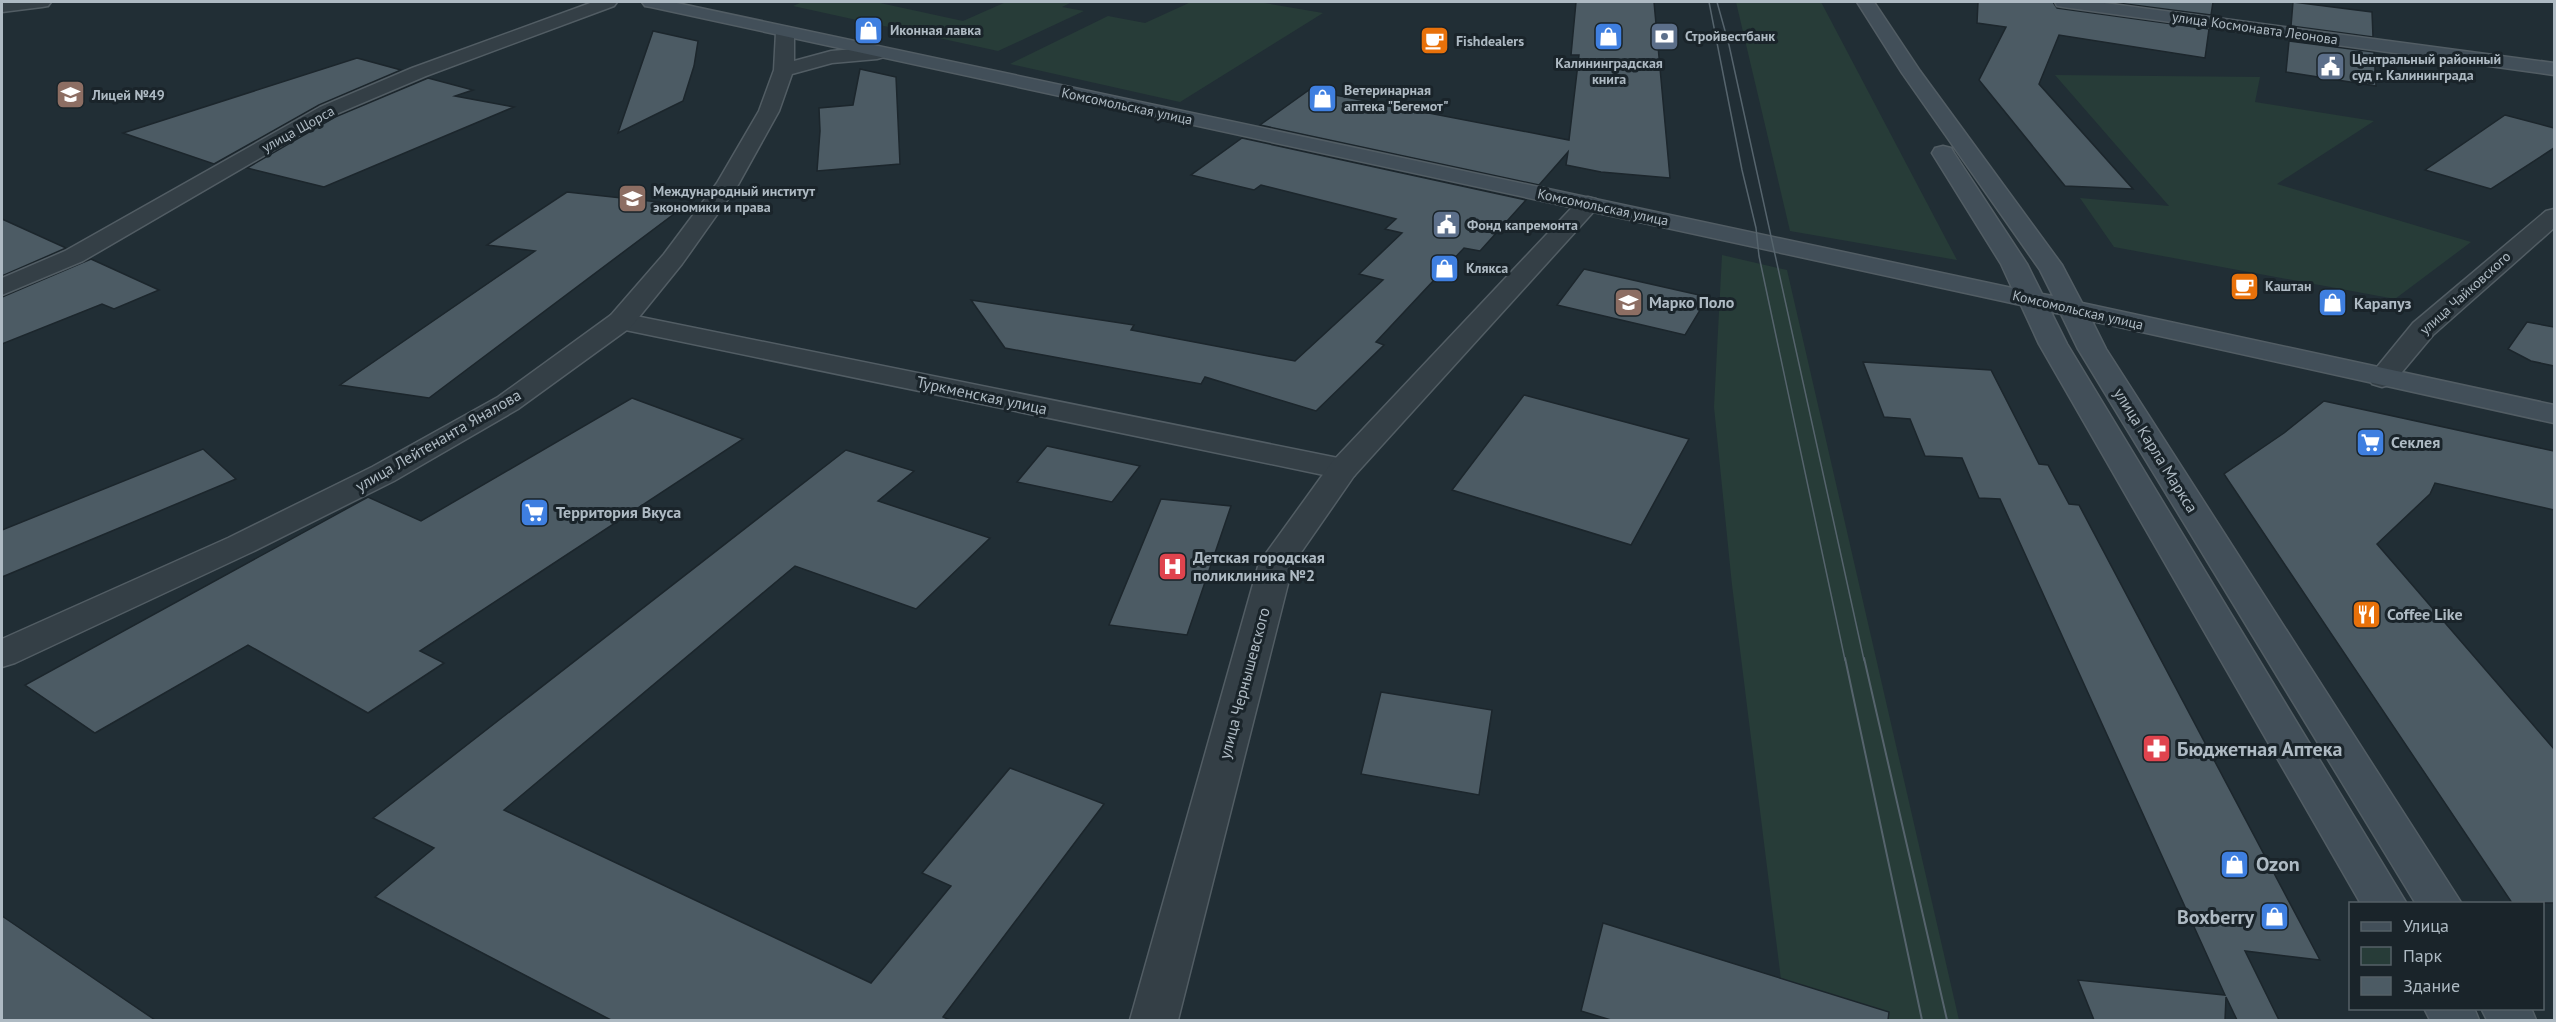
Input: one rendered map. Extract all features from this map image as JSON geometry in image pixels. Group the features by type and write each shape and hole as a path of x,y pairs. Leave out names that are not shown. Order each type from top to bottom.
{"main road":[{"name":"Комсомольская улица","path":"651,2 877,53 2032,299 2382,378 2554,414"},
{"name":"улица Карла Маркса","path":"1846,2 2014,264 2059,355 2384,902"},
{"name":"улица Карла Маркса","path":"1866,2 1912,73 2053,270 2092,349 2439,902"},
{"name":"улица Космонавта Леонова","path":"2063,2 2554,69"}],"street":[{"path":"2,7 42,2"},
{"name":"улица Щорса","path":"2,287 74,256 327,111 419,72 608,2"},
{"name":"улица Лейтенанта Яналова","path":"2,654 240,545 383,474 508,403 621,321 673,259 727,185 769,111 784,70 785,32"},
{"path":"784,70 831,57 877,53"},
{"name":"улица Чернышевского","path":"1154,1020 1276,563 1343,469 1588,204"},
{"name":"улица Чайковского","path":"2382,378 2423,329 2554,216"},
{"name":"Туркменская улица","path":"621,321 1343,469"}],"green space":[{"path":"802,2 883,2 880,3 963,21 1006,2 1072,2 1062,7 1084,11 998,51 793,6"},
{"path":"1191,2 1259,2 1323,13 1180,102 1010,64 1108,16 1145,23"},
{"path":"1736,2 1821,2 1957,260 1790,231"},
{"path":"2055,75 2260,77 2255,102 2374,121 2277,184 2471,242 2395,299 2114,247 2080,198 2169,206"},
{"path":"1722,255 1787,270 1959,1020 1786,1020 1732,585 1714,407"}],"building":[{"path":"1576,2 1654,2 1670,178 1601,172 1566,165 1568,152 1539,185 1260,125 1309,90 1569,140 1579,55 1571,55"},
{"path":"1978,2 2053,2 2057,8 2209,29 2205,58 2059,35 2039,84 2133,189 2065,186 1979,80 2006,27 1977,23"},
{"path":"2110,2 2213,2 2211,15"},
{"path":"2293,2 2372,12 2373,37 2291,26"},
{"path":"653,31 698,41 694,66 683,101 618,133"},
{"name":"Центральный районный суд г. Калининграда","path":"2289,41 2374,52 2376,86 2286,72"},
{"path":"357,58 401,70 319,105 214,164 123,133"},
{"path":"860,69 896,77 900,164 817,171 819,108 853,105"},
{"path":"428,78 473,90 455,96 514,107 324,187 247,168 335,117"},
{"path":"2505,115 2554,128 2554,148 2491,189 2425,170"},
{"path":"1242,138 1526,200 1480,251 1464,248 1376,342 1384,345 1316,411 1205,377 1201,384 1005,348 971,300 1134,325 1131,330 1295,361 1383,280 1359,274 1402,233 1385,229 1396,219 1261,185 1254,190 1191,175"},
{"path":"567,192 686,205 429,398 340,385 535,251 487,245"},
{"path":"2,219 66,248 2,276"},
{"path":"91,259 159,290 114,309 102,304 2,344 2,297"},
{"path":"1584,269 1708,297 1685,335 1557,305"},
{"path":"2527,322 2554,327 2554,366 2531,361 2508,349"},
{"path":"1863,362 1991,370 2039,464 2048,465 2069,504 2079,505 2320,960 2245,951 2279,1020 2237,1020 2226,997 2225,1020 2094,1020 2078,980 2225,995 2000,499 1979,498 1962,458 1925,456 1910,419 1884,417"},
{"path":"1524,395 1689,439 1631,545 1452,490"},
{"path":"632,398 743,439 420,651 444,663 368,713 248,645 95,733 25,685 368,497 421,521"},
{"path":"2324,401 2554,451 2554,510 2435,483 2430,494 2377,544 2554,749 2554,903 2511,902 2224,474 2284,433"},
{"path":"1047,446 1140,466 1112,502 1017,482"},
{"path":"203,449 236,479 2,577 2,530"},
{"path":"846,450 914,471 878,501 990,538 916,609 795,566 504,810 871,983 951,886 922,873 1010,768 1104,804 943,1017 950,1020 611,1020 375,897 434,848 373,818"},
{"name":"Детская городская поликлиника №2","path":"1161,499 1231,506 1187,635 1109,625"},
{"path":"1381,692 1492,710 1479,795 1361,774"},
{"path":"2,916 155,1020 2,1020"},
{"path":"1603,923 1889,1012 1888,1020 1611,1020 1581,1011"}],"tram line":[{"path":"1709,2 1742,170 1756,228 1759,256 1845,660"},
{"path":"1717,2 1729,45 1864,660"},
{"path":"1845,658 1922,1020"},
{"path":"1864,658 1947,1020"}],"place":[{"name":"Иконная лавка","path":"869,30"},
{"name":"Калининградская книга","path":"1609,36"},
{"name":"Стройвестбанк","path":"1664,36"},
{"name":"Fishdealers","path":"1435,41"},
{"name":"Центральный районный суд г. Калининграда","path":"2331,67"},
{"name":"Лицей №49","path":"71,95"},
{"name":"Ветеринарная аптека \"Бегемот\"","path":"1323,98"},
{"name":"Международный институт экономики и права","path":"632,199"},
{"name":"Фонд капремонта","path":"1446,225"},
{"name":"Клякса","path":"1445,268"},
{"name":"Каштан","path":"2244,286"},
{"name":"Марко Поло","path":"1628,302"},
{"name":"Карапуз","path":"2333,303"},
{"name":"Секлея","path":"2370,442"},
{"name":"Территория Вкуса","path":"535,512"},
{"name":"Детская городская поликлиника №2","path":"1172,566"},
{"name":"Coffee Like","path":"2366,614"},
{"name":"Бюджетная Аптека","path":"2156,749"},
{"name":"Ozon","path":"2235,864"},
{"name":"Boxberry","path":"2275,917"}]}
